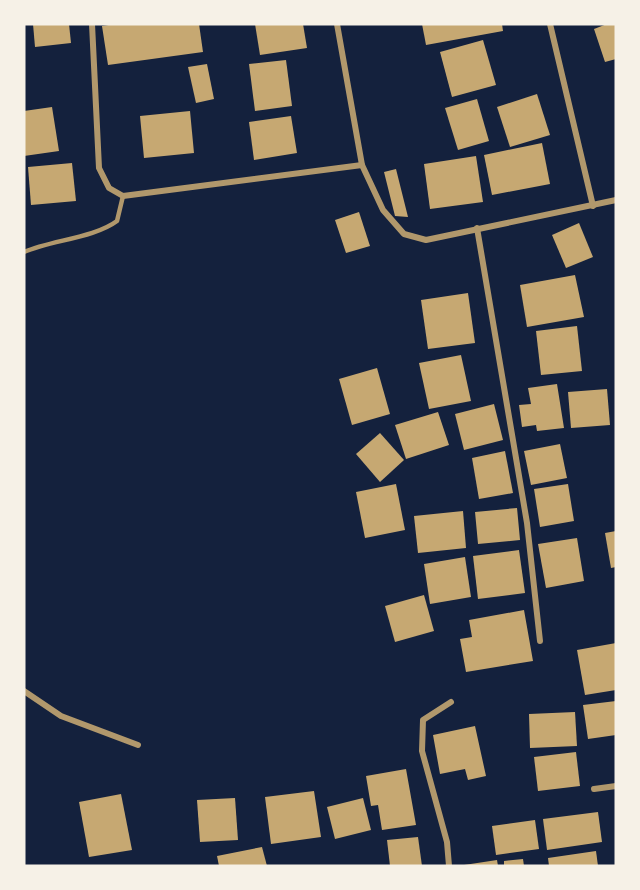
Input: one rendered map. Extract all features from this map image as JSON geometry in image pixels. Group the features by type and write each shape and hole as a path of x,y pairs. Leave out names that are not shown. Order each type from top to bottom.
{"street":[{"path":"92,24 99,168 109,188 123,196 362,165"},
{"path":"337,24 362,165 383,210 404,234 426,240 616,200"},
{"path":"550,24 593,206"},
{"path":"477,228 528,524 540,641"},
{"path":"24,691 61,716 138,745"},
{"path":"449,866 447,842 422,751 423,720 451,702"},
{"path":"594,789 616,786"}],"lane":[{"path":"24,252 40,245 107,228 117,221 123,196"}],"building":[{"path":"33,24 69,24 71,43 35,47"},
{"path":"199,24 203,52 108,65 102,26"},
{"path":"255,24 303,24 307,48 260,55"},
{"path":"422,24 502,24 503,31 426,45"},
{"path":"607,24 616,24 616,59 605,62 594,29"},
{"path":"483,40 496,85 452,97 440,52"},
{"path":"286,60 292,106 255,111 249,64"},
{"path":"207,64 214,99 196,103 188,67"},
{"path":"537,94 550,135 510,147 497,107"},
{"path":"477,99 489,141 458,150 445,108"},
{"path":"52,107 59,151 24,156 24,111"},
{"path":"190,111 194,153 144,158 140,116"},
{"path":"291,116 297,153 254,160 249,122"},
{"path":"542,143 550,184 492,195 484,155"},
{"path":"476,156 483,202 430,209 424,164"},
{"path":"72,163 76,201 31,205 28,167"},
{"path":"396,169 408,217 395,216 384,172"},
{"path":"359,212 370,246 346,253 335,220"},
{"path":"579,223 593,257 566,268 552,235"},
{"path":"575,275 584,317 527,327 520,285"},
{"path":"468,293 475,343 428,349 421,300"},
{"path":"577,326 582,371 541,375 536,331"},
{"path":"461,355 471,401 429,409 419,363"},
{"path":"377,368 390,414 352,425 339,379"},
{"path":"557,384 564,428 537,431 536,425 522,427 519,405 531,404 528,388"},
{"path":"607,389 610,425 571,428 568,392"},
{"path":"494,404 503,440 464,450 455,414"},
{"path":"438,412 449,445 406,459 395,425"},
{"path":"380,433 404,460 380,482 356,454"},
{"path":"560,444 567,478 531,485 524,451"},
{"path":"505,451 513,493 479,499 472,458"},
{"path":"396,484 405,530 365,538 356,492"},
{"path":"568,484 574,521 540,527 534,489"},
{"path":"517,508 520,540 478,544 475,512"},
{"path":"463,511 466,548 418,553 414,516"},
{"path":"616,531 616,567 611,568 605,533"},
{"path":"577,538 584,581 546,588 538,544"},
{"path":"519,550 525,593 478,599 473,556"},
{"path":"465,557 471,597 430,604 424,564"},
{"path":"424,595 434,631 395,642 385,606"},
{"path":"524,610 533,661 466,672 460,639 472,637 469,620"},
{"path":"616,643 616,690 585,695 577,650"},
{"path":"616,701 616,735 588,739 583,705"},
{"path":"575,712 577,746 530,748 529,714"},
{"path":"475,726 486,776 468,780 465,769 440,774 433,735"},
{"path":"576,752 580,786 538,791 534,757"},
{"path":"406,769 416,825 382,830 378,805 371,806 366,776"},
{"path":"314,791 321,837 271,844 265,797"},
{"path":"121,794 132,850 89,857 79,802"},
{"path":"235,798 238,840 200,842 197,800"},
{"path":"363,798 371,830 335,839 327,807"},
{"path":"598,812 602,842 547,850 543,819"},
{"path":"535,820 539,849 496,855 492,826"},
{"path":"418,837 422,866 390,866 387,840"},
{"path":"262,847 267,866 219,866 217,856"},
{"path":"596,851 598,866 549,866 548,858"},
{"path":"523,859 524,866 504,866 504,861"},
{"path":"497,860 498,866 464,866 464,865"}]}
